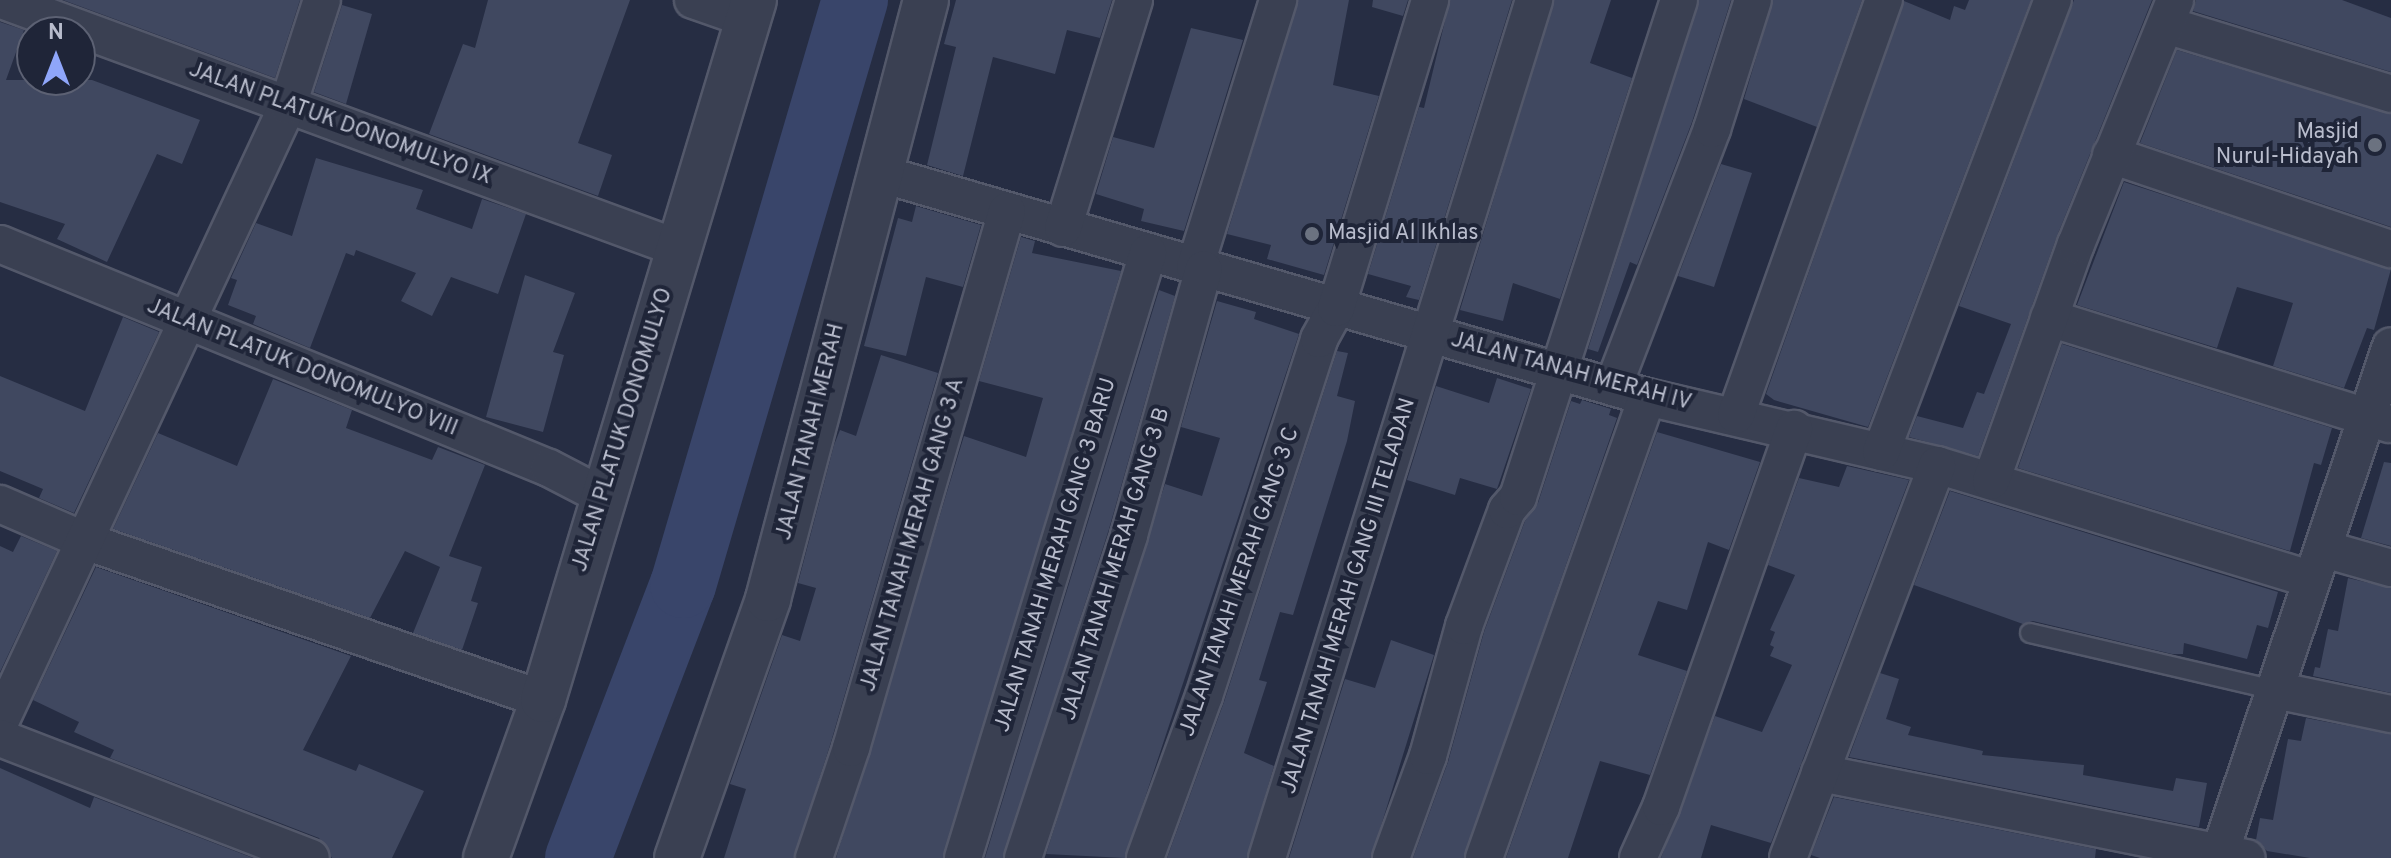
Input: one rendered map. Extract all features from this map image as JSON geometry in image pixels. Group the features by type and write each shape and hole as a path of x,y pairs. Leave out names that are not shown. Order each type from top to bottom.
{"street":[{"name":"JALAN PLATUK DONOMULYO IX","path":"2,0 678,248"},
{"path":"0,722 88,542 288,105 322,0"},
{"path":"693,0 751,10"},
{"name":"JALAN TANAH MERAH","path":"677,858 768,599 926,0"},
{"path":"1063,228 1134,0"},
{"name":"JALAN TANAH MERAH GANG 3 B","path":"1023,858 1129,535 1200,268 1278,0"},
{"name":"JALAN TANAH MERAH GANG 3 C","path":"1145,858 1209,681 1319,339 1336,308 1430,0"},
{"name":"JALAN TANAH MERAH GANG III TELADAN","path":"1267,858 1534,0"},
{"path":"1391,858 1428,756 1464,626 1507,510 1518,497 1556,370 1679,0"},
{"path":"1613,387 1712,129 1753,0"},
{"path":"1736,415 1884,0"},
{"path":"1881,452 2053,0"},
{"name":"JALAN PLATUK DONOMULYO","path":"486,858 543,700 601,495 751,10"},
{"path":"1991,481 2128,108 2170,12 2391,94"},
{"path":"2111,155 2391,249"},
{"name":"JALAN TANAH MERAH IV","path":"878,173 1647,397 1794,429 2318,565 2391,568"},
{"name":"JALAN TANAH MERAH GANG 3 A","path":"814,858 851,748 1007,211"},
{"name":"JALAN PLATUK DONOMULYO VIII","path":"0,244 549,468 601,495"},
{"name":"JALAN TANAH MERAH GANG 3 BARU","path":"963,858 1148,253"},
{"path":"2049,318 2379,421"},
{"path":"1820,773 2228,857 2275,690 2318,565 2379,421 2391,346"},
{"path":"1484,858 1647,397"},
{"path":"1638,858 1661,807 1794,429"},
{"path":"1788,858 1937,465"},
{"path":"0,504 88,542 543,700"},
{"path":"2275,690 2391,714"},
{"path":"0,738 311,858"}],"lane":[{"path":"2030,633 2275,690"}],"building":[{"path":"63,0 300,0 275,78"},
{"path":"488,0 630,0 578,143 612,155 598,196 429,134 463,44 475,48"},
{"path":"956,0 1112,0 1100,38 1067,30 1055,74 993,57 963,176 927,165 956,47 944,44"},
{"path":"1298,0 1349,0 1333,85 1379,96 1324,275 1267,259 1271,245 1227,234"},
{"path":"1373,0 1408,0 1403,16 1372,7"},
{"path":"1450,0 1512,0 1419,300 1406,297 1411,286 1368,274 1419,107 1424,108"},
{"path":"1554,0 1611,0 1590,63 1632,78 1560,299 1513,283 1503,321 1460,310"},
{"path":"1699,0 1731,0 1692,122 1637,265 1630,262 1598,352 1588,349"},
{"path":"1773,0 1862,0 1817,127 1744,99"},
{"path":"1969,0 2031,0 1868,427 1774,400 1766,394 1904,1 1950,20 1954,6 1965,10"},
{"path":"2074,0 2152,0 2057,236 1978,456 1909,437 1917,416 1963,428 1977,392 1984,394 2011,324 1959,306"},
{"path":"2196,0 2342,0 2391,18 2391,72 2193,11"},
{"path":"342,5 372,14 346,104 314,92"},
{"path":"0,22 16,27 16,52 6,80 16,80 16,96 96,96 96,81 200,120 182,164 157,154 107,262 57,239 65,224 0,202"},
{"path":"1191,28 1243,40 1184,231 1141,221 1144,209 1096,194 1113,137 1154,148"},
{"path":"2177,50 2391,114 2391,227 2140,143"},
{"path":"316,158 423,190 416,209 472,229 482,199 526,214 498,294 451,277 432,316 401,301 416,273 356,250 354,256 346,253 310,348 253,324 256,316 228,305 237,280 231,278 256,223 292,236"},
{"path":"1721,164 1752,173 1714,287 1678,276"},
{"path":"2124,182 2391,269 2374,330 2367,328 2344,388 2273,366 2293,303 2237,287 2217,348 2077,305"},
{"path":"916,206 981,225 963,287 926,277 906,356 864,346 898,218 912,222"},
{"path":"1021,237 1035,241 1032,253 1121,271 943,858 836,858 964,436 1026,457 1043,398 979,381"},
{"path":"525,275 575,293 553,352 564,355 543,432 486,417"},
{"path":"1159,290 1175,296 1109,529 1003,858 985,858"},
{"path":"1217,301 1256,312 1254,319 1299,334 1125,858 1046,854 1165,484 1202,496 1220,438 1181,427"},
{"path":"123,317 159,332 74,513 39,498 43,489 0,471 0,376 85,411"},
{"path":"2062,344 2332,428 2321,465 2314,463 2290,551 2018,468"},
{"path":"1337,351 1348,353 1337,396 1355,401 1347,441 1293,615 1280,612 1259,680 1267,682 1244,753 1274,766 1247,858 1167,858 1224,702"},
{"path":"881,355 938,373 831,742 794,858 724,858 746,789 730,784 782,635 800,641 816,588 798,583 834,445 840,430 856,436"},
{"path":"1497,378 1531,389 1497,489 1460,478 1455,495 1407,480 1436,386 1489,403"},
{"path":"273,379 352,410 346,428 432,460 438,447 485,465 449,556 482,567 471,601 478,603 462,650 413,633 440,567 405,551 370,618 113,529 158,433 237,466"},
{"path":"1582,400 1611,409 1609,415 1617,418 1464,858 1413,858 1448,762 1484,632 1525,521 1538,503 1571,401 1580,404"},
{"path":"1657,432 1760,462 1729,550 1708,542 1687,610 1658,601 1638,655 1687,671 1650,775 1600,761 1568,858 1506,858"},
{"path":"2384,462 2391,463 2391,546 2361,538"},
{"path":"1847,466 1909,480 1771,843 1711,825 1701,858 1661,858 1715,716 1762,732 1792,665 1770,656 1775,632 1770,630 1795,575 1768,565 1799,478 1839,487"},
{"path":"1950,491 2278,592 2268,628 2257,625 2247,659 2184,643 2183,654 2172,654 2033,621 2023,624 1914,585"},
{"path":"21,536 57,551 0,672 0,546 13,552"},
{"path":"96,567 351,656 303,750 356,771 359,764 424,791 392,858 332,858 319,838 110,758 114,750 74,732 79,722 33,700"},
{"path":"2348,578 2391,588 2391,693 2313,676 2315,667 2320,668 2328,629 2338,631"},
{"path":"1391,640 1434,655 1371,858 1289,858 1345,679 1375,688"},
{"path":"1880,673 1899,679 1886,719 1911,727 1908,735 1983,751 1982,755 2084,765 2083,775 2173,791 2176,778 2207,783 2199,827 1849,757"},
{"path":"2306,718 2391,734 2391,858 2310,858 2267,851 2256,840 2260,818 2273,820 2288,739 2301,741"},
{"path":"0,768 90,808 94,797 253,858 0,858"},
{"path":"1834,797 2096,849 2095,858 1820,858 1811,855"}],"waterway":[{"path":"578,858 683,585 855,0"}],"place":[{"name":"Masjid Nurul-Hidayah","path":"2375,145"},
{"name":"Masjid Al Ikhlas","path":"1312,234"}]}
